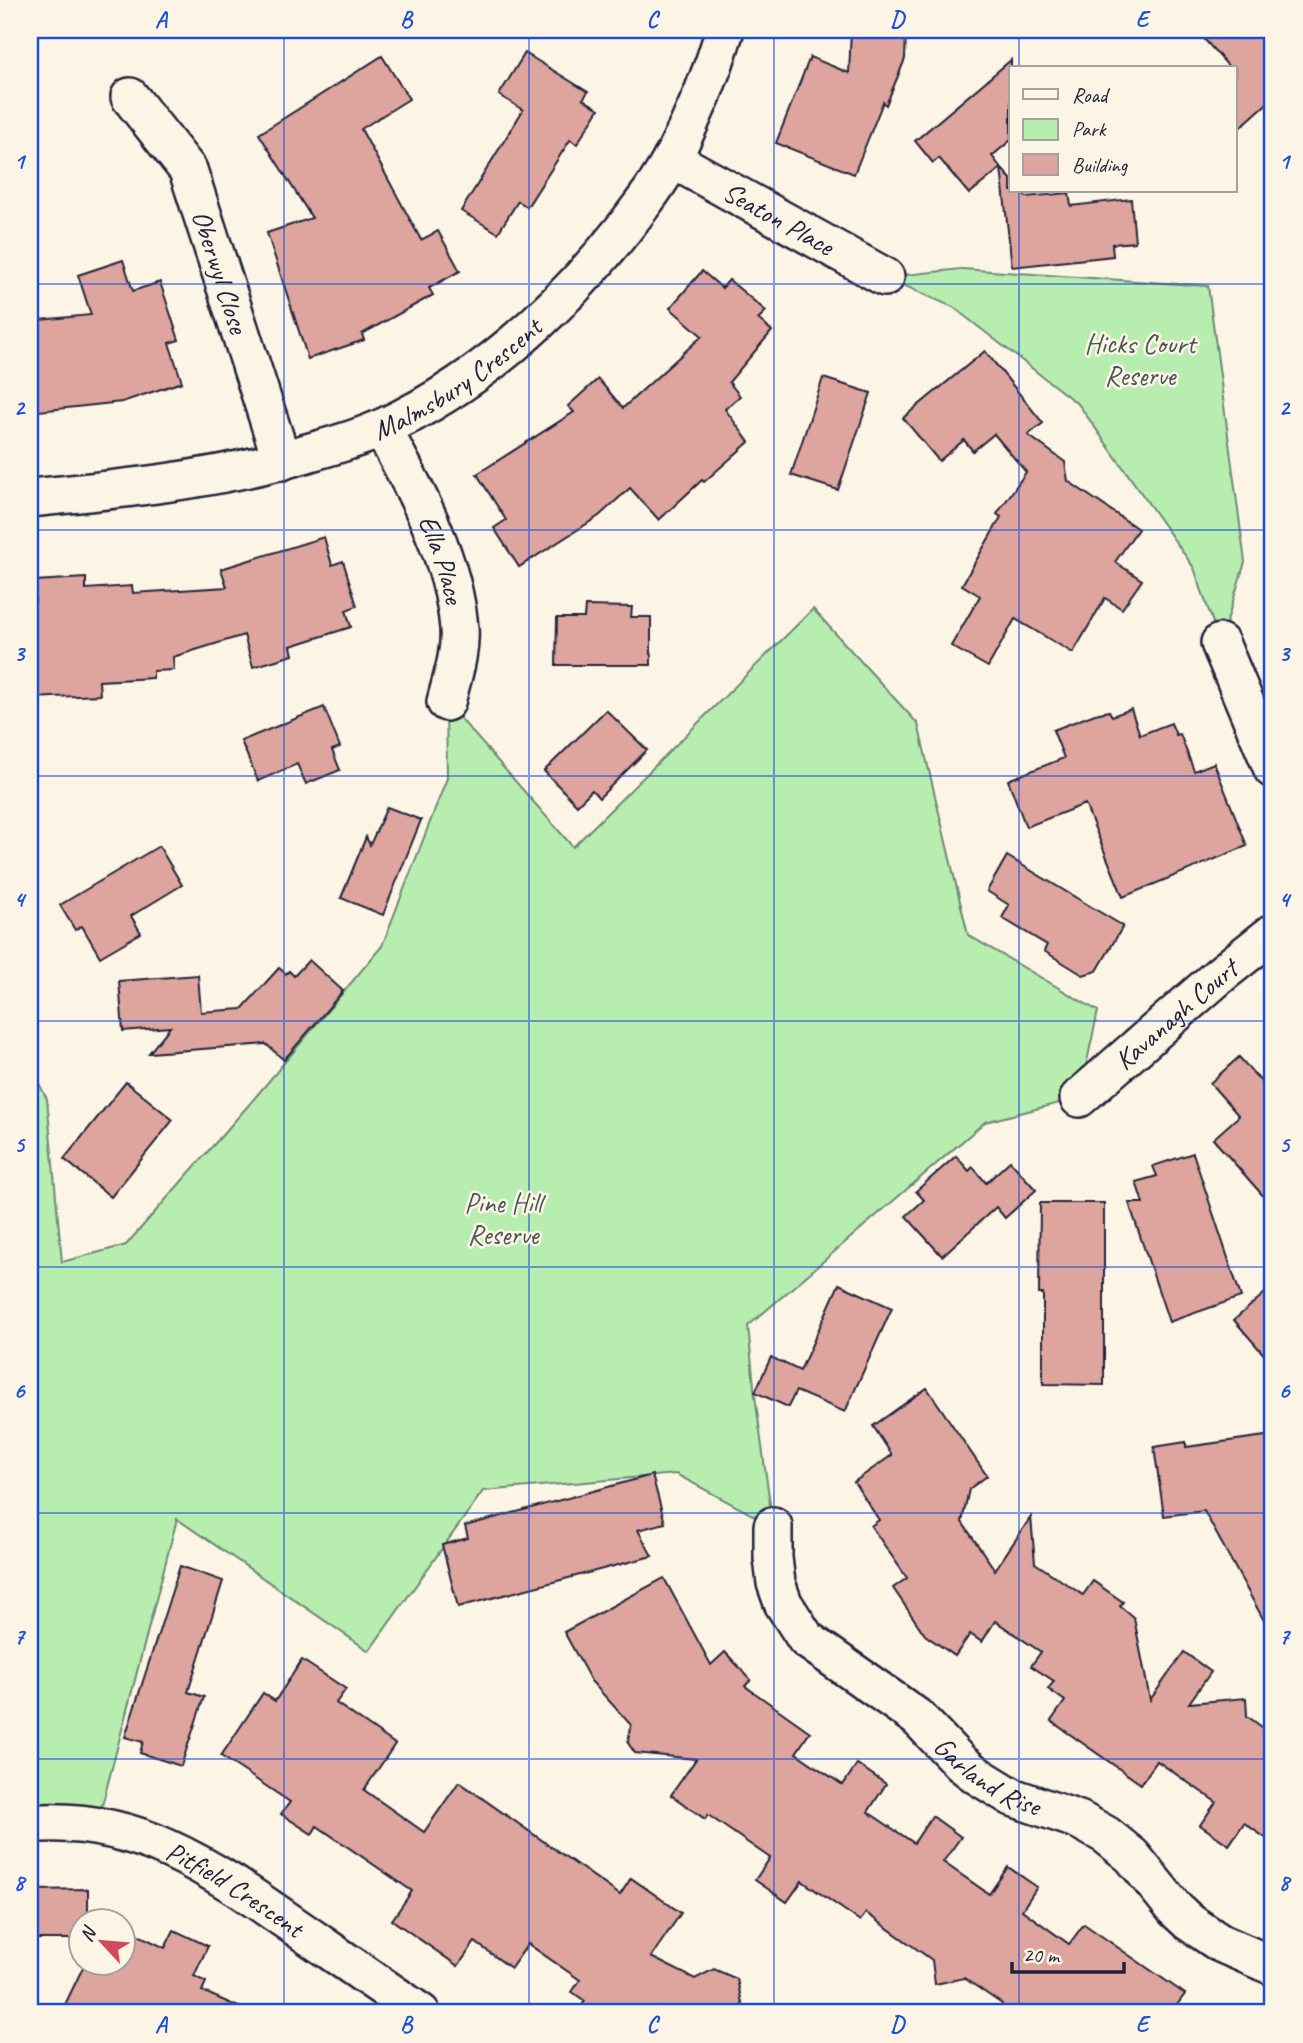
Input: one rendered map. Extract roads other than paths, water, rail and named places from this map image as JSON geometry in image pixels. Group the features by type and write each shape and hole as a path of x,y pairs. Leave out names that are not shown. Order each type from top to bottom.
{"street":[{"name":"Malmsbury Crescent","path":"30,498 189,481 282,461 382,428 446,392 532,327 565,296 627,224 672,159 706,85 725,30"},
{"name":"Oberwyl Close","path":"130,97 188,170 282,461"},
{"name":"Seaton Place","path":"672,159 885,278"},
{"name":"Ella Place","path":"382,428 430,524 452,589 459,628 458,650 446,702"},
{"path":"1220,643 1273,768"},
{"name":"Kavanagh Court","path":"1079,1098 1220,975 1273,933"},
{"name":"Garland Rise","path":"773,1526 776,1583 783,1603 806,1639 918,1718 961,1763 978,1776 1012,1797 1079,1820 1106,1835 1132,1856 1189,1922 1220,1943 1273,1966"},
{"name":"Pitfield Crescent","path":"30,1824 57,1821 97,1825 144,1838 187,1856 228,1880 421,2013"}],"park label":[{"name":"Hicks Court Reserve","path":"1140,359"},
{"name":"Pine Hill Reserve","path":"503,1218"}]}
